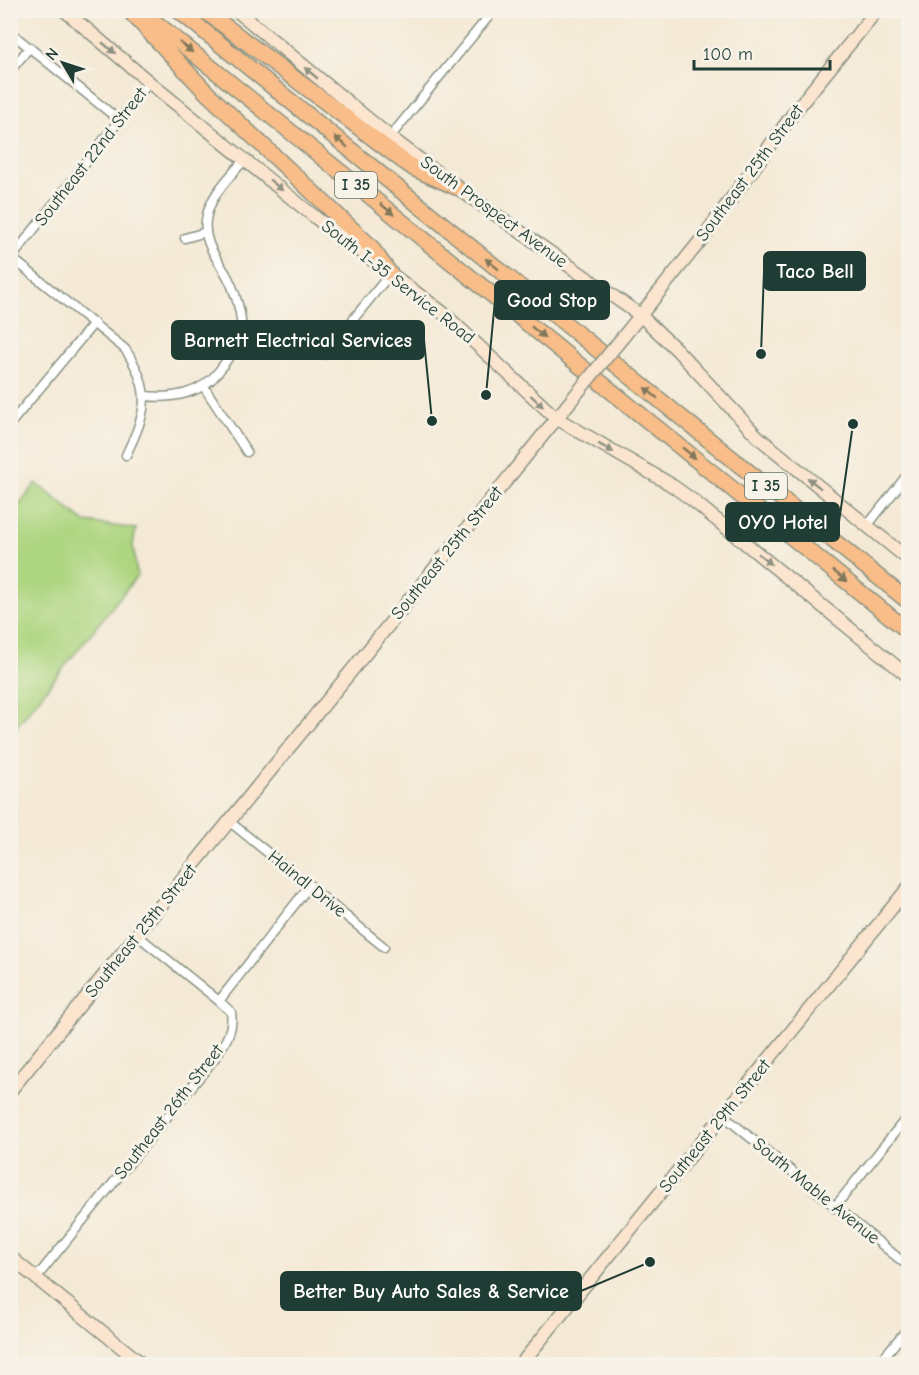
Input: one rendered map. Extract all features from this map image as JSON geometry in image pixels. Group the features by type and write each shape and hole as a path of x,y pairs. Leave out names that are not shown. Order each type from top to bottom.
{"highway":[{"path":"129,10 208,94 370,246 390,274"},
{"name":"I 35","path":"140,10 909,631"},
{"name":"I 35","path":"178,10 909,601"},
{"path":"204,10 402,160 415,169 456,187"}],"main road":[{"name":"South I-35 Service Road","path":"64,10 316,218 442,312 556,418 670,484 691,499 909,676"},
{"name":"South Prospect Avenue","path":"236,10 390,137 456,187 640,315 676,349 758,437 909,559"},
{"name":"Southeast 25th Street","path":"10,1091 705,235 796,110 877,10"},
{"name":"Southeast 29th Street","path":"521,1365 724,1116 904,901 909,888"},
{"path":"10,1257 142,1365"}],"street":[{"path":"390,137 494,10"},
{"path":"10,32 119,120"},
{"path":"10,71 30,47"},
{"name":"Southeast 22nd Street","path":"11,259 149,82"},
{"path":"146,396 164,398 204,387 213,380 223,366 242,333 234,290 208,246 206,232 208,208 216,194 245,159"},
{"path":"185,238 206,232"},
{"path":"11,259 125,349 136,366 146,396 142,417 126,455"},
{"path":"242,333 313,348 325,354 390,274"},
{"path":"10,424 94,324"},
{"path":"204,387 247,452"},
{"path":"867,526 909,474"},
{"name":"Haindl Drive","path":"230,822 384,946"},
{"path":"137,935 219,1001 310,885"},
{"name":"Southeast 26th Street","path":"36,1278 226,1042 233,1023 231,1012 219,1001"},
{"name":"South Mable Avenue","path":"724,1116 834,1208 909,1266"},
{"path":"834,1208 909,1116"},
{"path":"878,1365 909,1329"},
{"path":"120,1365 128,1354"}],"green space":[{"path":"36,483 85,522 136,529 133,544 137,576 11,733 11,515"}],"place":[{"name":"Taco Bell","path":"761,354"},
{"name":"Good Stop","path":"486,395"},
{"name":"Barnett Electrical Services","path":"432,421"},
{"name":"OYO Hotel","path":"853,424"},
{"name":"Better Buy Auto Sales & Service","path":"650,1262"}]}
